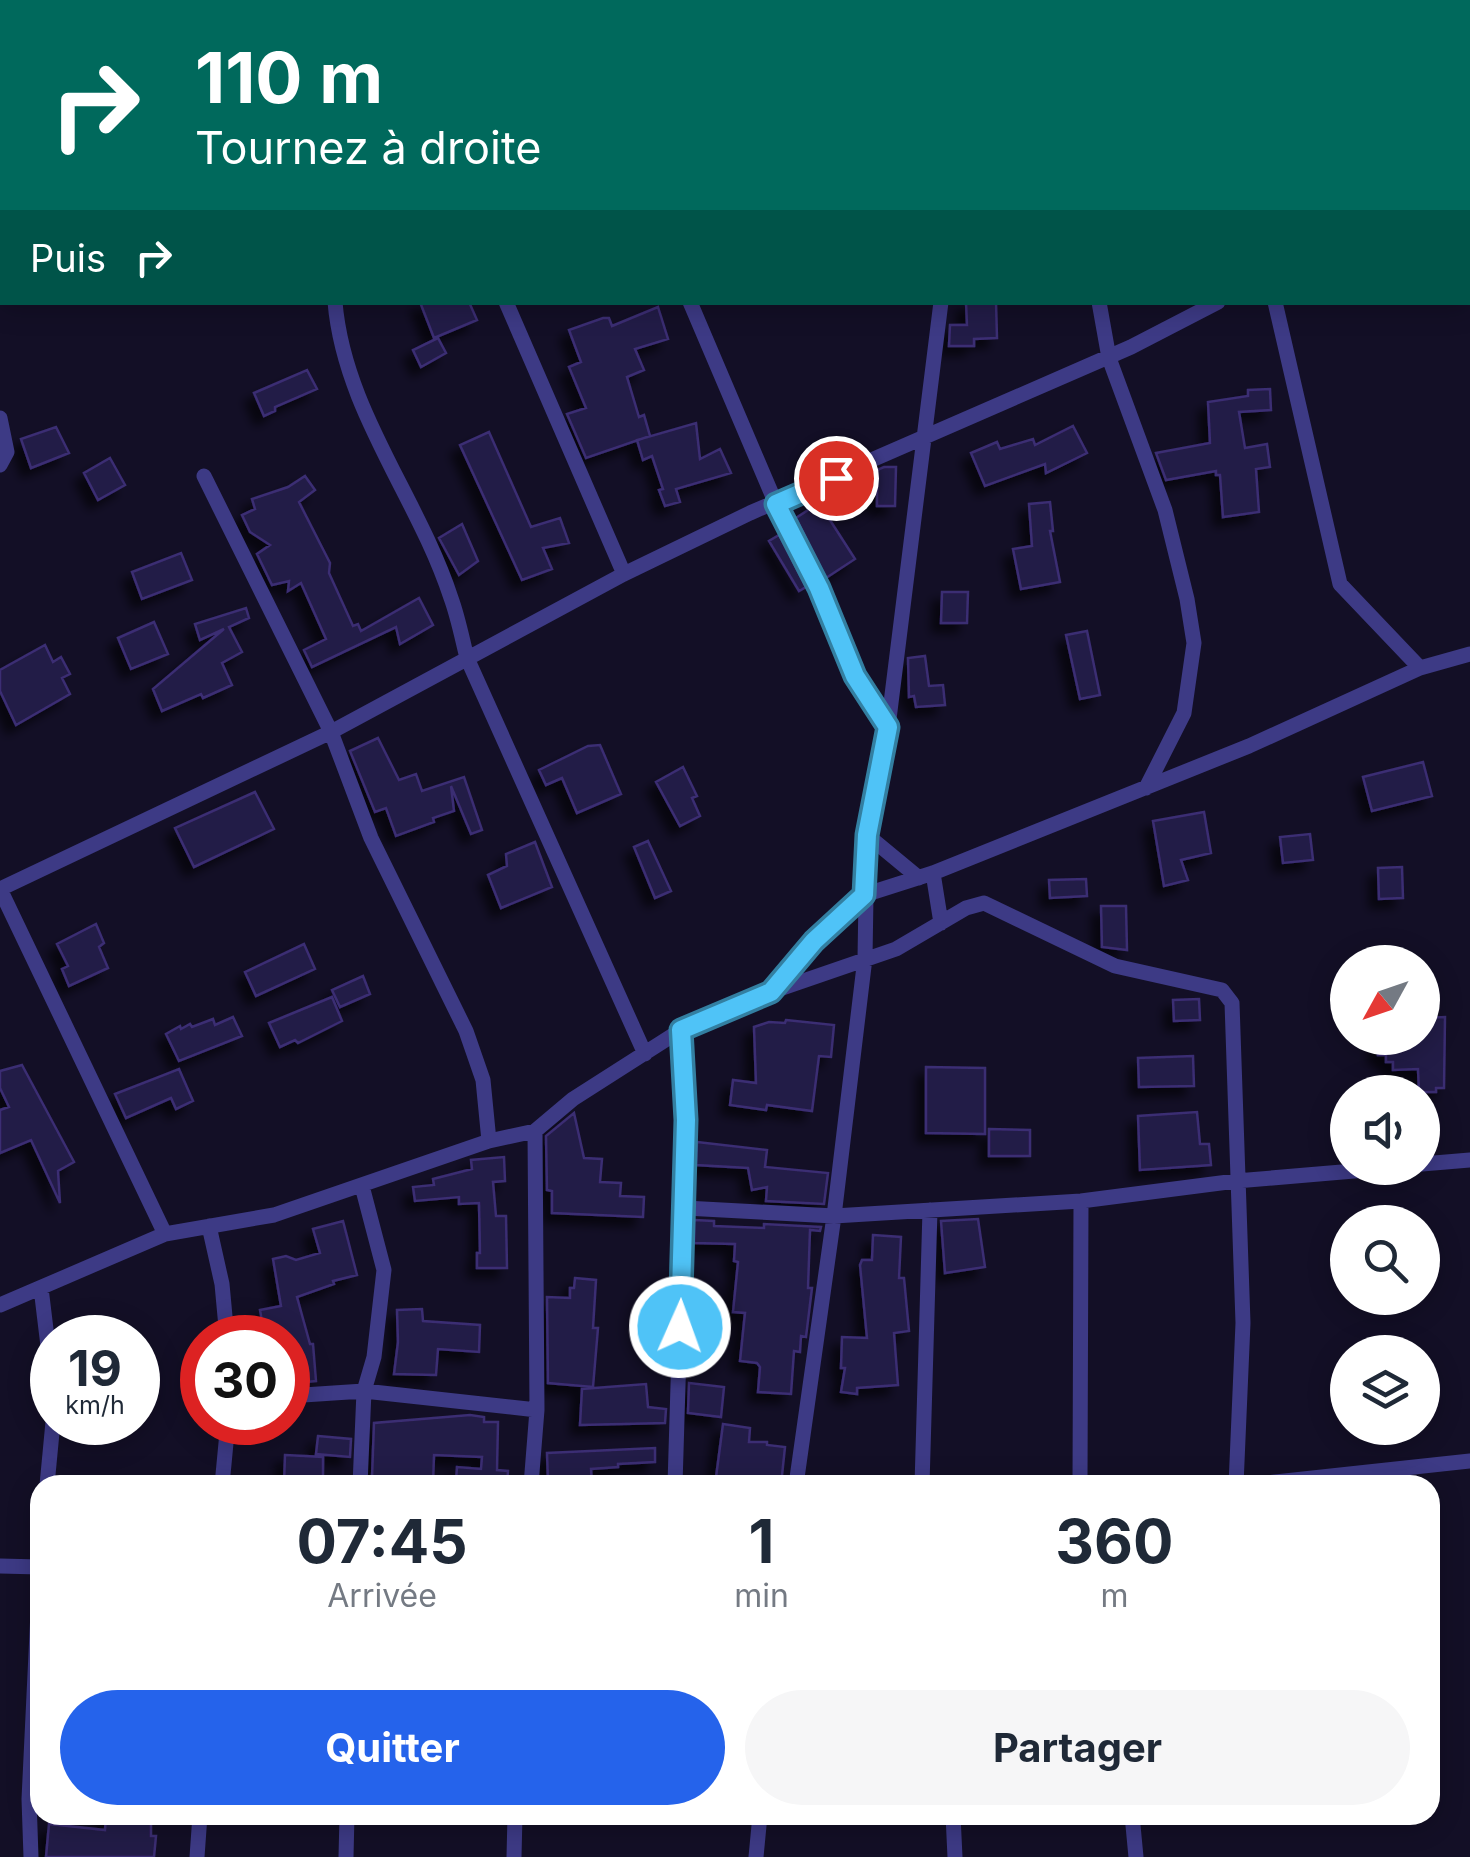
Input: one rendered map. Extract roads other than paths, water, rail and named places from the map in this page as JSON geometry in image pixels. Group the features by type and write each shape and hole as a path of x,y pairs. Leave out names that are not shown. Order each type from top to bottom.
{"street":[{"path":"0,49 0,63"},
{"path":"336,305 338,334 352,380 451,596 467,658 645,1054"},
{"path":"507,305 624,574"},
{"path":"691,305 855,676 888,727"},
{"path":"797,1475 834,1216 864,958 867,835 888,727 941,305"},
{"path":"1099,305 1108,358 1165,510 1188,599 1194,643 1184,713 1146,788"},
{"path":"165,1234 0,889 331,732 624,574 1108,358 1212,305"},
{"path":"1275,305 1340,584 1420,668"},
{"path":"0,418 7,452 0,465"},
{"path":"204,476 331,732 371,838 466,1030 484,1080 489,1141"},
{"path":"771,992 814,941 864,895 926,875 1249,746 1420,668 1470,654"},
{"path":"867,835 926,875 942,923"},
{"path":"0,1304 165,1234 274,1215 489,1141 535,1131 573,1100 681,1030 771,992 896,950 966,908 984,903 1104,962 1205,985 1228,995 1232,1003 1244,1323 1236,1475"},
{"path":"674,1475 685,1208 681,1030"},
{"path":"532,1475 536,1410 535,1131"},
{"path":"1440,1162 1470,1160"},
{"path":"685,1208 834,1216 1081,1201 1236,1180 1330,1173"},
{"path":"360,1475 364,1391 374,1356 384,1270 362,1186"},
{"path":"1080,1475 1081,1201"},
{"path":"922,1475 930,1210"},
{"path":"209,1226 225,1315"},
{"path":"42,1288 45,1315"},
{"path":"310,1395 364,1391 536,1410"},
{"path":"48,1475 51,1445"},
{"path":"223,1475 226,1445"},
{"path":"1340,1475 1470,1460"},
{"path":"0,1566 30,1568"},
{"path":"30,1778 30,1857"},
{"path":"197,1857 199,1825"},
{"path":"346,1857 347,1825"},
{"path":"514,1857 515,1825"},
{"path":"756,1857 759,1825"},
{"path":"954,1825 954,1857"},
{"path":"1133,1825 1136,1857"}]}
